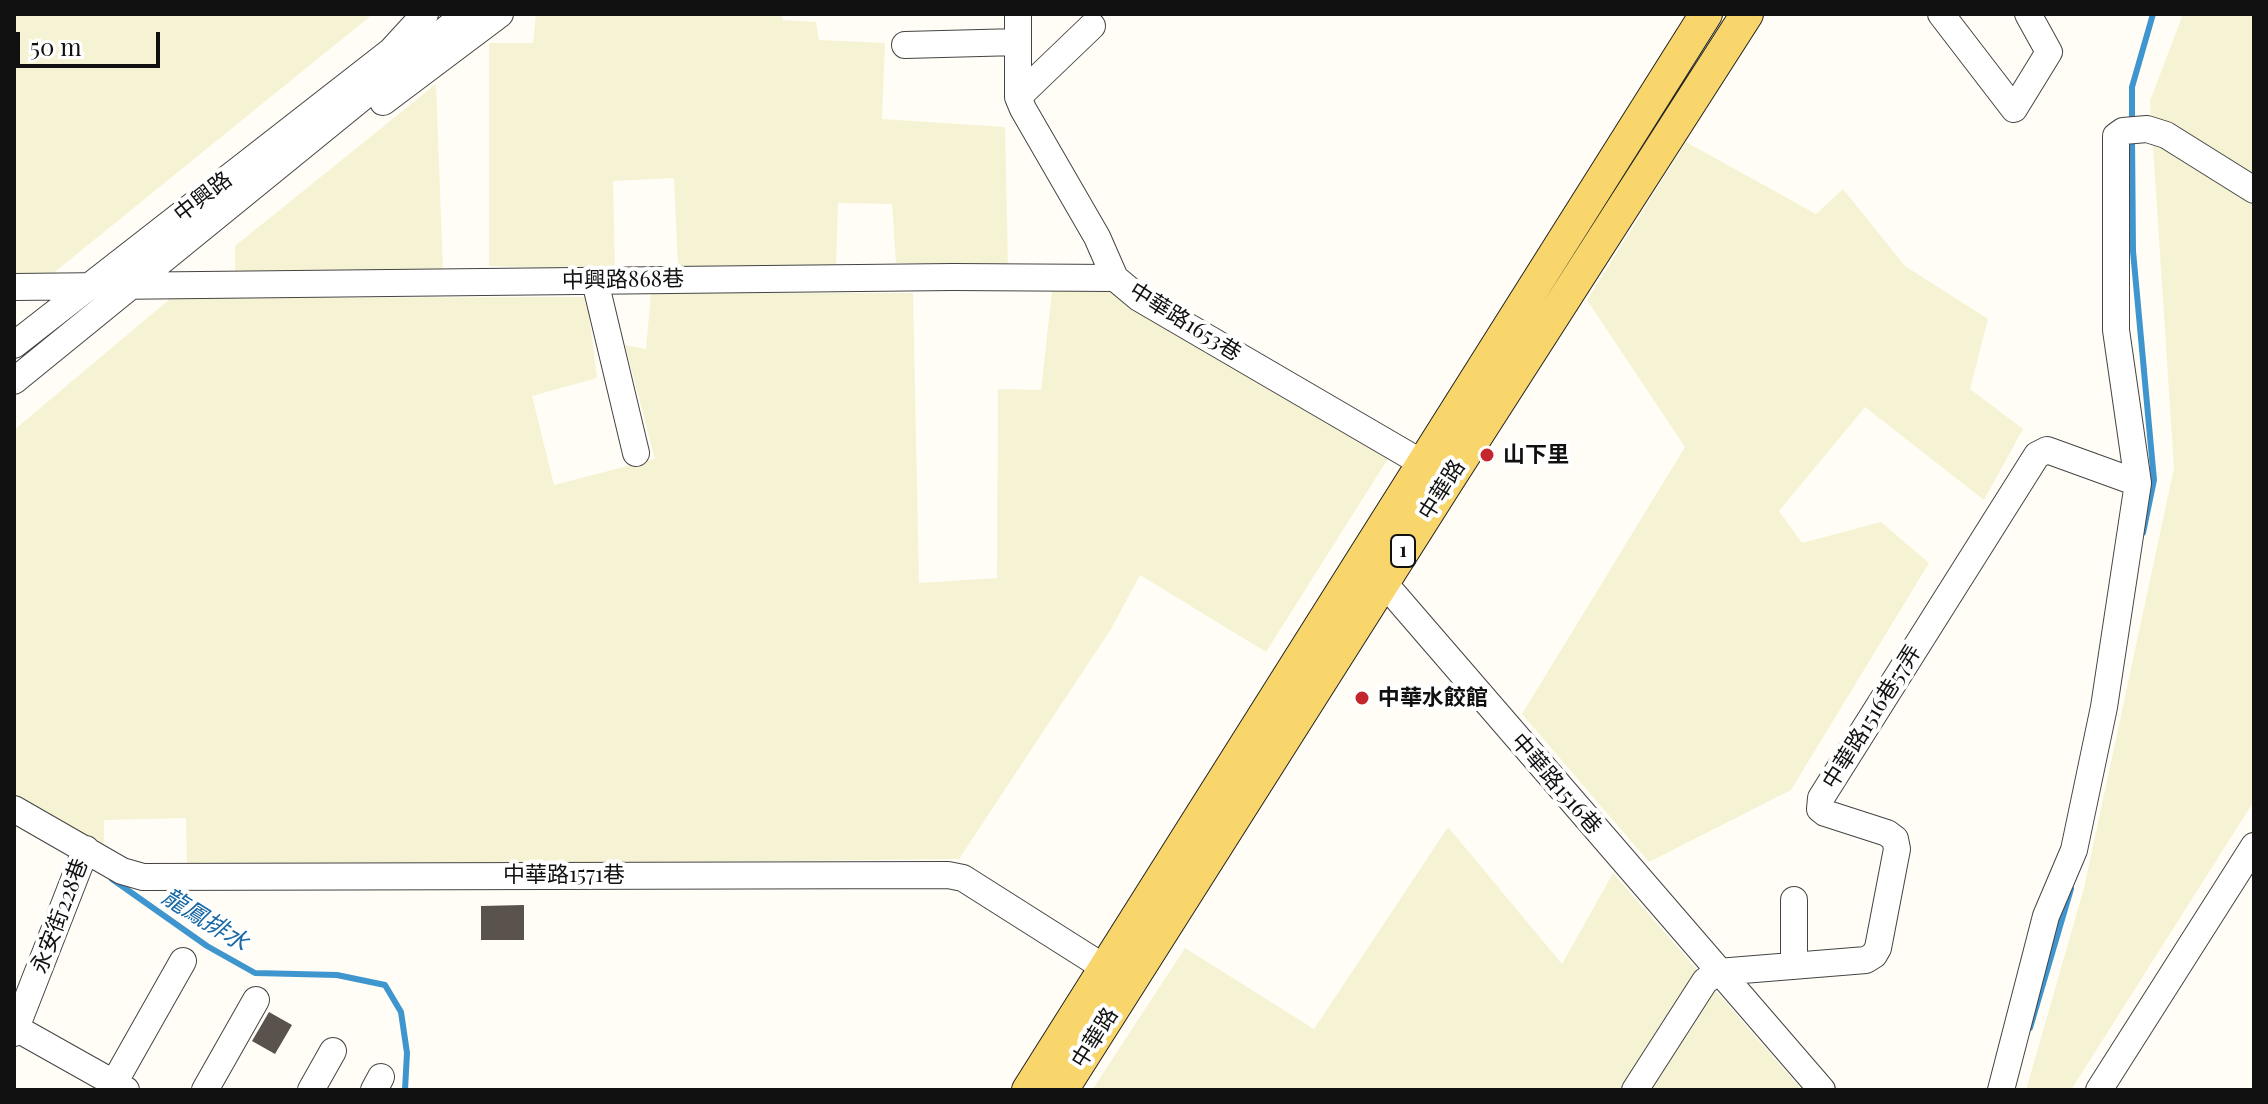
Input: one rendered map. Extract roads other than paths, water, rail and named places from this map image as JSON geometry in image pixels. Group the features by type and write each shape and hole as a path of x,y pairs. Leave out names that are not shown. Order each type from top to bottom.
{"main road":[{"name":"中華路","path":"1062,1090 1706,14"},
{"name":"中華路","path":"1435,471 1747,14"},
{"name":"中華路","path":"1028,1090 1105,968 1371,574"}],"street":[{"name":"中興路","path":"392,50 425,14"},
{"name":"中興路","path":"14,345 437,14"},
{"name":"中興路","path":"14,381 465,14"},
{"name":"中興路","path":"204,227 225,220 500,14"},
{"name":"中華路1653巷","path":"1018,14 1018,97 1097,237 1115,278 1139,298 1435,471"},
{"path":"1941,14 2014,109 2049,52 2028,14"},
{"path":"1018,97 1092,26"},
{"path":"905,45 1018,42"},
{"path":"2001,1090 2046,916 2074,850 2104,707 2138,483 2116,330 2116,136 2132,130 2166,135 2254,190"},
{"name":"中興路868巷","path":"14,287 1115,278"},
{"path":"595,281 636,453"},
{"name":"中華路1516巷57弄","path":"1718,972 1866,960 1878,948 1897,849 1895,839 1887,833 1825,813 1820,809 1821,798 2037,455 2047,450 2138,483"},
{"name":"中華路1516巷","path":"1371,574 1822,1090"},
{"name":"中華路1571巷","path":"14,809 83,856 143,877 948,875 963,878 1105,968"},
{"path":"2099,1090 2254,846"},
{"name":"永安街228巷","path":"15,1029 83,856"},
{"path":"1794,900 1794,966"},
{"path":"15,1029 118,1088 183,961"},
{"path":"1635,1090 1705,981 1718,972"},
{"path":"205,1090 256,1000"},
{"path":"311,1090 333,1051"}],"waterway":[{"path":"2132,123 2132,87 2153,14"},
{"path":"2132,139 2133,251 2154,480 2143,533"},
{"name":"龍鳳排水","path":"112,879 207,946 255,973 337,975 385,985 401,1012 407,1053 405,1090"},
{"path":"2030,1028 2071,889"}],"place":[{"name":"山下里","path":"1487,455"},
{"name":"中華水餃館","path":"1362,698"}]}
